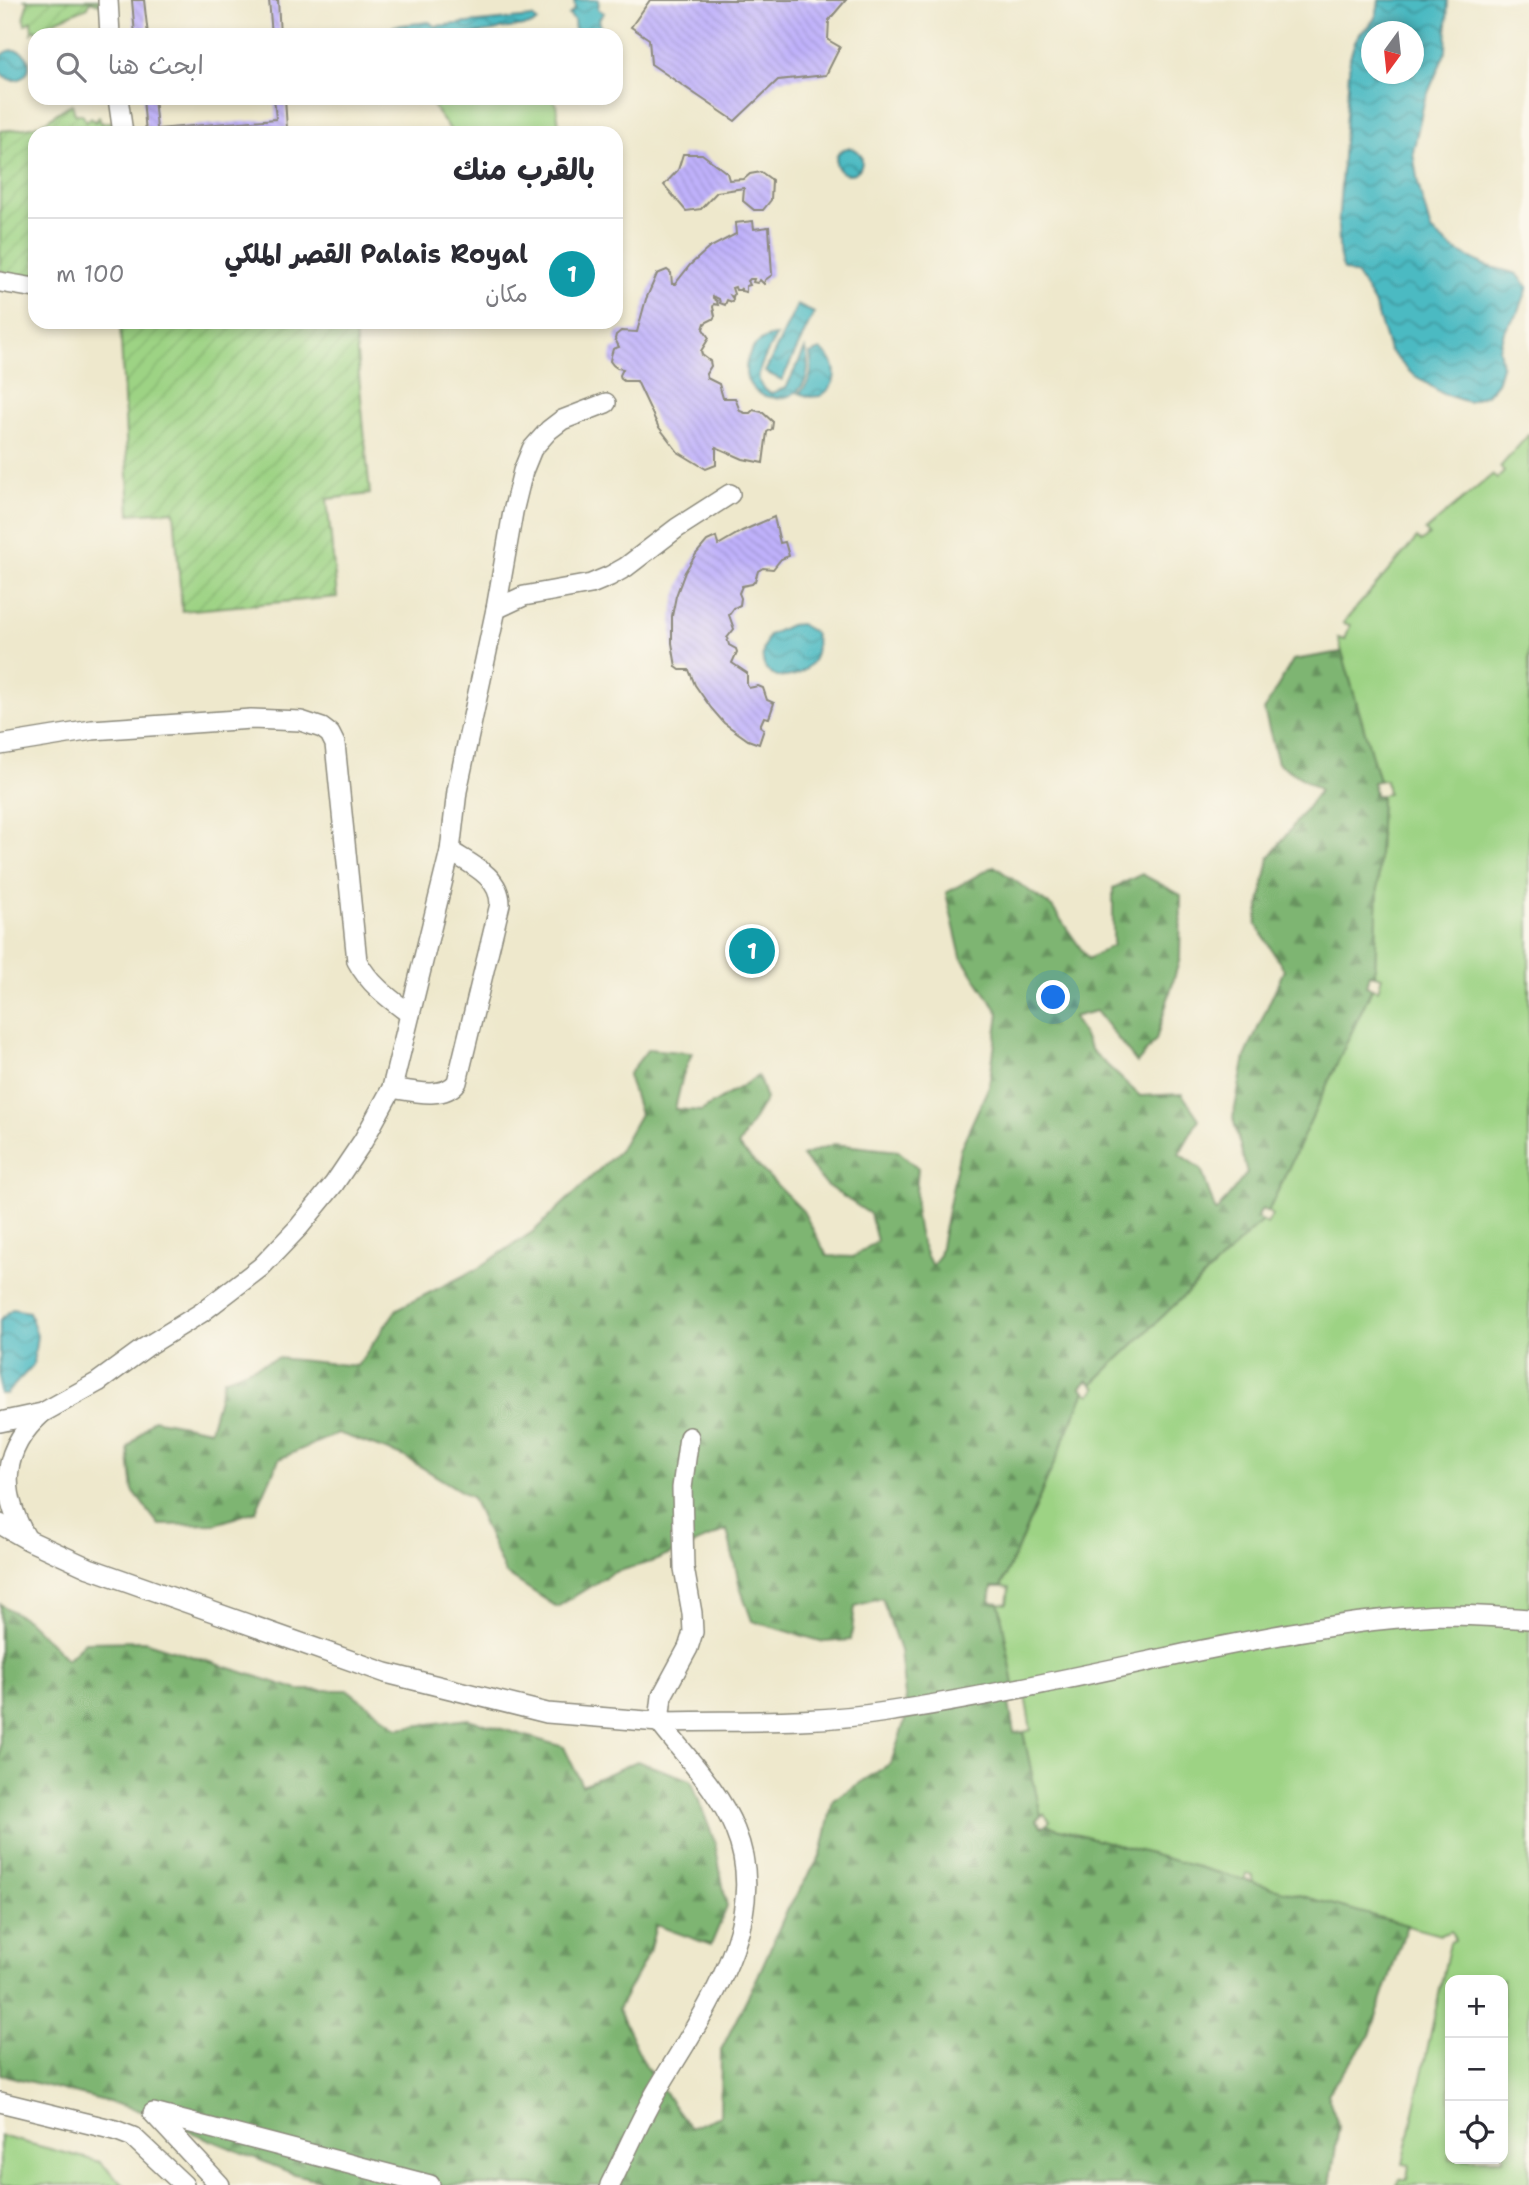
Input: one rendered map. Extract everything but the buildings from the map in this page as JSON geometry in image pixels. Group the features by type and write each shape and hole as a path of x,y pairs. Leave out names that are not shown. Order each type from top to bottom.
{"street":[{"path":"108,0 110,28"},
{"path":"119,105 122,126"},
{"path":"0,282 28,287"},
{"path":"28,1540 10,1509 6,1482 13,1447 28,1424 42,1413 98,1382 146,1347 201,1313 261,1267 299,1227 334,1184 363,1141 392,1088 450,851 457,791 523,471 532,449 548,430 562,420 606,402"},
{"path":"496,610 524,596 591,584 610,576 730,494"},
{"path":"0,745 92,730 251,719 301,721 322,728 330,734 335,744 357,961 363,974 410,1014"},
{"path":"392,1088 434,1092 454,1087 477,1005 500,900 494,883 480,870 450,851"},
{"path":"0,1422 42,1413"},
{"path":"610,2185 653,2098 727,1968 741,1926 746,1892 745,1860 735,1830 720,1800 659,1722 662,1696 688,1648 693,1632 684,1568 681,1488 689,1437"},
{"path":"0,1524 89,1568 386,1674 547,1713 659,1722 799,1721 885,1712 1328,1627 1447,1615 1529,1619"},
{"path":"0,2102 115,2130 133,2137 184,2185"},
{"path":"220,2185 153,2113 430,2185"}],"green space":[{"path":"25,0 101,0 99,4 90,1 88,7 44,28 32,28 31,21 25,25 24,15 28,2"},
{"path":"72,105 75,114 82,114 86,121 91,118 95,122 99,117 101,123 112,122 112,126 34,126"},
{"path":"433,105 556,105 559,126 447,126"},
{"path":"28,127 28,278 12,276 0,270 0,131"},
{"path":"120,329 355,329 370,494 327,499 337,597 182,611 174,511 130,514"},
{"path":"1529,434 1529,2185 1397,2185 1400,2179 1407,2179 1409,2165 1403,2164 1450,1942 1455,1940 1451,1931 1440,1935 1252,1883 1253,1876 1246,1874 1244,1881 1046,1825 1050,1821 1044,1814 1041,1816 1023,1732 1031,1730 1025,1695 1016,1696 999,1603 1007,1604 1009,1588 1001,1587 1085,1391 1090,1395 1096,1388 1092,1384 1262,1221 1267,1224 1272,1215 1268,1212 1372,988 1378,990 1382,977 1375,975 1381,795 1388,794 1386,780 1379,781 1338,638 1345,640 1350,625 1343,623 1417,538 1421,542 1429,535 1425,531 1492,475 1497,479 1504,472 1500,467"},
{"path":"1342,652 1379,781 1373,782 1375,795 1381,795 1375,975 1369,974 1366,986 1372,988 1268,1212 1262,1209 1257,1218 1262,1221 1092,1384 1088,1380 1081,1387 1085,1391 1001,1587 992,1587 990,1602 999,1603 1016,1696 1008,1697 1014,1733 1023,1732 1041,1816 1036,1820 1042,1827 1046,1825 1407,1925 1370,2035 1327,2094 1339,2126 1330,2185 342,2185 294,2174 132,2108 0,2074 0,1604 27,1620 67,1659 85,1642 144,1641 299,1690 348,1690 398,1728 468,1719 564,1747 582,1785 637,1761 691,1780 715,1843 727,1907 711,1945 656,1925 649,1952 618,2009 646,2067 690,2128 720,2116 721,2050 787,1910 821,1855 833,1800 891,1763 907,1714 900,1651 882,1598 855,1606 851,1640 824,1642 752,1621 740,1587 727,1530 654,1561 612,1573 557,1607 505,1573 472,1498 403,1456 338,1433 279,1459 256,1511 216,1524 159,1525 133,1491 128,1448 153,1419 210,1430 224,1379 277,1358 357,1366 397,1309 477,1269 534,1231 619,1151 640,1114 628,1075 648,1049 692,1053 683,1075 675,1109 701,1111 758,1076 766,1099 738,1146 803,1211 827,1256 853,1257 877,1241 870,1214 826,1185 802,1156 834,1144 898,1151 918,1168 916,1218 921,1242 932,1266 939,1256 960,1149 989,1086 999,1013 961,957 946,893 994,866 1052,907 1088,959 1113,945 1113,888 1142,874 1181,895 1180,958 1156,1040 1137,1063 1096,1011 1073,1017 1092,1051 1140,1096 1182,1094 1199,1119 1179,1154 1201,1169 1216,1212 1247,1173 1233,1118 1245,1057 1284,970 1256,924 1269,858 1320,790 1278,763 1264,710 1293,660"},
{"path":"0,2136 100,2162 124,2185 0,2185"}],"water":[{"path":"574,0 599,0 598,9 604,13 599,19 601,28 575,28 574,20 569,15 575,9"},
{"path":"1379,0 1448,0 1446,51 1424,102 1413,152 1418,184 1431,231 1453,249 1484,265 1517,274 1528,287 1519,311 1504,332 1499,349 1502,366 1497,383 1487,395 1468,402 1443,394 1411,373 1389,350 1374,303 1357,275 1344,270 1340,260 1338,227 1350,57 1359,35 1361,33 1361,84 1424,84 1424,21 1373,21"},
{"path":"532,17 537,21 532,25 508,28 392,28 429,22 435,26"},
{"path":"14,50 25,54 28,71 25,76 14,80 3,76 -1,65 3,54"},
{"path":"849,148 858,152 862,161 858,170 849,174 840,170 836,161 840,152"},
{"path":"797,305 814,313 782,380 765,372"},
{"path":"776,336 759,375 764,389 772,393 786,388 805,349 808,371 802,386 790,395 776,398 762,395 751,386 746,372 750,353 755,346 764,339"},
{"path":"821,350 834,367 831,386 820,396 810,397 799,393 807,385 810,375 810,354"},
{"path":"800,624 814,633 816,651 811,664 800,673 787,677 775,675 766,668 763,655 769,635 790,625"},
{"path":"12,1309 29,1312 37,1335 33,1365 6,1394 0,1394 0,1320"}],"place":[{"name":"Palais Royal القصر الملكي","path":"752,951"}]}
